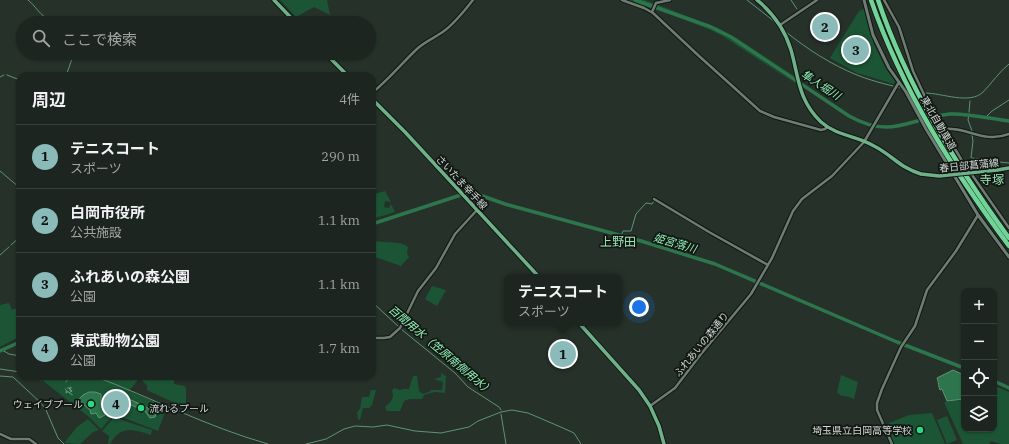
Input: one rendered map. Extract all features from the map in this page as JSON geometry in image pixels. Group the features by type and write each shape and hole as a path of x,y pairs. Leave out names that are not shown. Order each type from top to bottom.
{"highway":[{"name":"東北自動車道","path":"871,0 894,58 920,114 963,180 1009,246"},
{"name":"東北自動車道","path":"878,0 897,49 937,124 969,179 1009,238"}],"main road":[{"path":"274,0 289,16"},
{"name":"春日部菖蒲線","path":"757,0 769,11 780,25 790,48 796,78 805,101 810,110 828,127 882,150 903,168 921,174 939,176 1009,168"},
{"path":"864,0 876,42 889,68 920,114"},
{"path":"332,60 344,72"},
{"name":"さいたま幸手線","path":"376,103 406,132 536,274"},
{"path":"928,127 978,215 1009,257"},
{"path":"582,326 639,390 650,406 659,426 664,444"}],"street":[{"path":"376,90 419,47 444,31 454,22 473,0"},
{"path":"622,0 653,11 760,111 774,117 821,130 828,127"},
{"path":"653,11 657,3 670,0"},
{"path":"780,25 817,0"},
{"path":"884,0 899,28 912,71 930,111"},
{"path":"654,199 768,265 788,219 797,204 805,196 832,176 864,142 899,82"},
{"path":"937,124 942,128 968,170 1009,228"},
{"path":"942,128 955,129 990,138 1009,134"},
{"path":"376,338 390,337 400,328 418,290 436,268 455,234 477,210"},
{"path":"892,444 879,415 877,403 901,347 915,326 928,290 956,251 978,215"},
{"name":"ふれあいの森通り","path":"650,406 676,388 701,354 758,285 768,265"},
{"path":"0,434 11,439 29,439 36,444"}],"shaded area":[{"path":"280,0 327,0 330,15 314,7 295,16"},
{"path":"627,0 632,0 716,31 736,42 796,84 721,35 656,9"},
{"path":"639,0 645,0 718,28 738,39 794,76 794,78 731,36 716,28"},
{"path":"864,9 874,45 886,69 895,81 894,84 857,73 830,58 859,11"},
{"path":"385,191 391,202 385,201 384,207 389,208 391,204 395,212 376,218 376,194"},
{"path":"376,241 397,243 408,247 407,254 409,257 401,266 376,257"},
{"path":"432,286 446,290 437,306 425,299"},
{"path":"9,303 12,310 16,308 16,338 0,347 0,305"},
{"path":"564,341 574,347 563,367 552,361"},
{"path":"953,370 961,374 961,399 947,401 942,389 940,390 937,378"},
{"path":"441,373 446,376 445,393 434,392 424,395 422,399 410,399 404,401 400,411 387,411 385,407 392,400 392,391 394,388 400,390 409,389 413,376 417,376 419,391 423,394 431,390 442,390 443,382 434,379 441,377"},
{"path":"841,375 858,382 854,399 839,395 840,394 837,393"},
{"path":"42,380 138,380 129,391 167,407 158,431 124,418 116,413 101,429 89,417"},
{"path":"143,380 174,380 174,384 184,386 186,388 186,405 184,407 147,390 147,385"},
{"path":"997,387 1009,392 1009,444 1001,444 991,441 989,444 963,444 944,402 961,400 961,432 997,432"},
{"path":"371,390 376,390 372,405 369,408 363,408 360,420 358,419 357,412 360,409 362,397 369,397"},
{"name":"ウェイブプール","path":"89,392 101,394 101,405 105,415 99,418 96,413 91,414 90,410 78,400"},
{"name":"流れるプール","path":"125,397 154,411 156,414 155,417 150,418 145,411 131,405 122,408 119,407 117,405 118,400"},
{"name":"埼玉県立白岡高等学校","path":"932,413 945,444 894,444 887,429 889,423 909,415"},
{"path":"116,415 122,420 152,430 151,435 133,430 123,431 114,438 110,444 108,444 109,436 102,431"},
{"path":"947,416 957,440 947,444 937,420"},
{"path":"88,419 99,430 93,432 80,444 64,443 77,427"}],"waterway":[{"path":"28,0 44,16"},
{"name":"隼人堀川","path":"635,0 711,27 731,37 849,116 864,123 877,126 900,126 936,116 950,114 971,115 1009,121"},
{"path":"747,0 775,22"},
{"path":"791,0 797,9"},
{"path":"786,32 811,50 838,66 866,78 893,86"},
{"path":"67,72 72,60"},
{"path":"925,93 963,98 977,96 983,92 1009,64"},
{"path":"0,77 4,75"},
{"path":"7,75 16,78"},
{"path":"985,118 992,111 1009,100"},
{"path":"969,112 970,101"},
{"path":"969,114 968,120 972,131"},
{"path":"972,135 973,141 971,158 996,161"},
{"path":"999,162 1009,163"},
{"name":"百間用水（笠原南側用水）","path":"0,171 16,185"},
{"name":"姫宮落川","path":"376,223 467,193 477,194 505,204 641,241 715,264 897,342 961,367"},
{"path":"621,236 623,231 631,231 636,214 646,203 652,204 654,201 707,233"},
{"path":"11,245 16,241"},
{"path":"0,255 9,247"},
{"name":"百間用水（笠原南側用水）","path":"376,306 399,327"},
{"name":"百間用水（笠原南側用水）","path":"401,329 455,373 468,387 499,407 501,410"},
{"name":"姫宮落川","path":"0,351 16,344"},
{"path":"2,350 9,354 16,355"},
{"path":"0,369 16,371"},
{"path":"0,376 13,377 16,380"},
{"path":"16,380 41,403 46,410 58,438 64,444"},
{"path":"104,380 202,421 268,444"},
{"name":"姫宮落川","path":"997,382 1009,388"},
{"path":"67,388 70,388 70,390 69,388 70,388 71,387 70,391 72,391"},
{"path":"65,389 68,392 66,393 66,391 67,391 70,393 70,392 69,393 72,395"},
{"path":"306,444 326,439 344,429 355,426 373,427 387,425 415,431 441,433 469,427 478,421 501,412 512,410 528,413 574,433 581,444"},
{"name":"百間用水（笠原南側用水）","path":"501,414 506,444"}],"place":[{"name":"白岡市役所","path":"825,27"},
{"name":"ふれあいの森公園","path":"856,50"},
{"name":"テニスコート","path":"563,354"},
{"name":"ウェイブプール","path":"91,404"},
{"name":"東武動物公園","path":"116,404"},
{"name":"流れるプール","path":"141,408"},
{"name":"埼玉県立白岡高等学校","path":"920,430"}],"district":[{"name":"寺塚","path":"992,180"},
{"name":"上野田","path":"618,242"}]}
